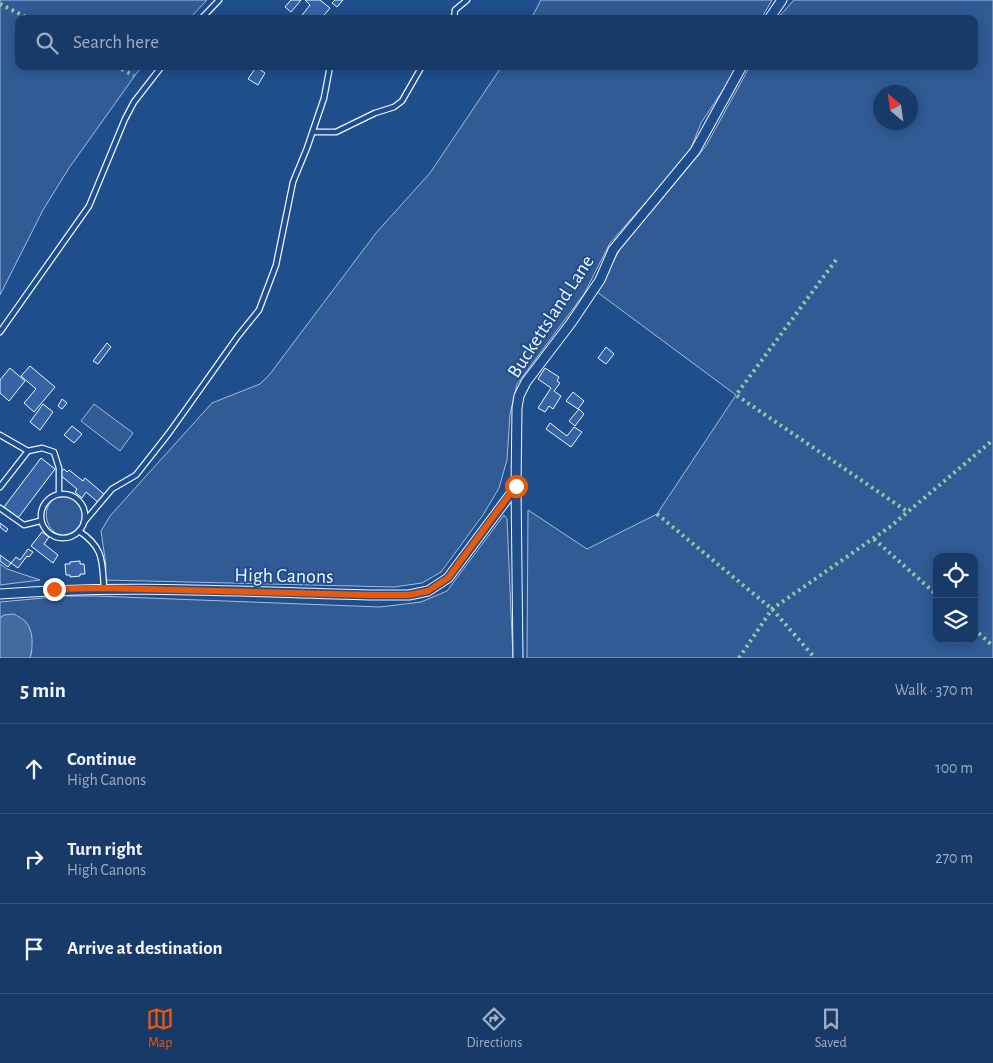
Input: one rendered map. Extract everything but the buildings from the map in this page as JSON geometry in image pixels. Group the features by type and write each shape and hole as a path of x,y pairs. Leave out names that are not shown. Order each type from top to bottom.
{"street":[{"path":"772,15 782,0"},
{"name":"Buckettsland Lane","path":"518,658 516,486 517,408 519,396 526,382 571,323 600,280 613,250 695,151 740,70"},
{"name":"High Canons","path":"0,594 54,589 104,588 409,595 428,591 448,578 516,486"}],"lane":[{"path":"206,15 219,0"},
{"path":"454,15 455,10 467,0"},
{"path":"0,332 90,206 125,119 134,102 159,70"},
{"path":"84,522 112,489 136,475 259,310 276,265 293,182 313,132 324,98 329,70"},
{"path":"313,132 336,132 375,113 394,107 402,100 420,70"},
{"path":"0,434 28,451"},
{"path":"0,487 28,451 42,448 54,452 59,468 59,494"},
{"path":"66,493 76,498 83,506 86,516 79,531 65,539 54,537 45,530 40,521 41,510 46,500 55,494 59,494 66,493"},
{"path":"0,508 24,525 40,521"},
{"path":"79,531 92,540 99,550 102,561 104,588"}],"shaded area":[{"path":"0,0 207,0 193,15 15,15 15,70 140,70 69,168 43,210 0,295"},
{"path":"541,0 772,0 763,15 533,15"},
{"path":"794,0 993,0 993,658 527,658 528,510 587,549 657,514 736,395 597,292 620,249 706,146 748,70 978,70 978,15 781,15"},
{"path":"499,70 735,70 701,123 689,153 610,243 584,294 517,384 510,414 507,460 499,488 483,515 441,572 422,583 394,587 105,580 106,565 101,531 110,516 212,403 260,384 270,374 376,233 430,173"},
{"path":"94,404 133,433 120,451 81,421"},
{"path":"59,496 67,496 74,499 84,511 81,524 77,530 69,535 61,535 54,532 49,526 47,510 51,502"},
{"path":"504,515 507,519 513,658 30,658 32,650 4,615 0,618 0,602 65,596 380,607 421,602 447,591"},
{"path":"0,564 7,569 40,580 0,585"},
{"path":"14,614 25,621 30,629 32,649 30,658 0,658 0,618 4,615"}],"hedge":[{"path":"0,4 22,15"},
{"path":"123,70 134,76"},
{"path":"836,260 736,395 908,512"},
{"path":"739,658 772,609 891,526 993,440"},
{"path":"657,514 772,609 815,658"},
{"path":"874,539 933,591"},
{"path":"978,633 993,646"}],"route":[{"path":"54,589 104,588 370,595 409,595 428,591 448,578 516,486"}]}
